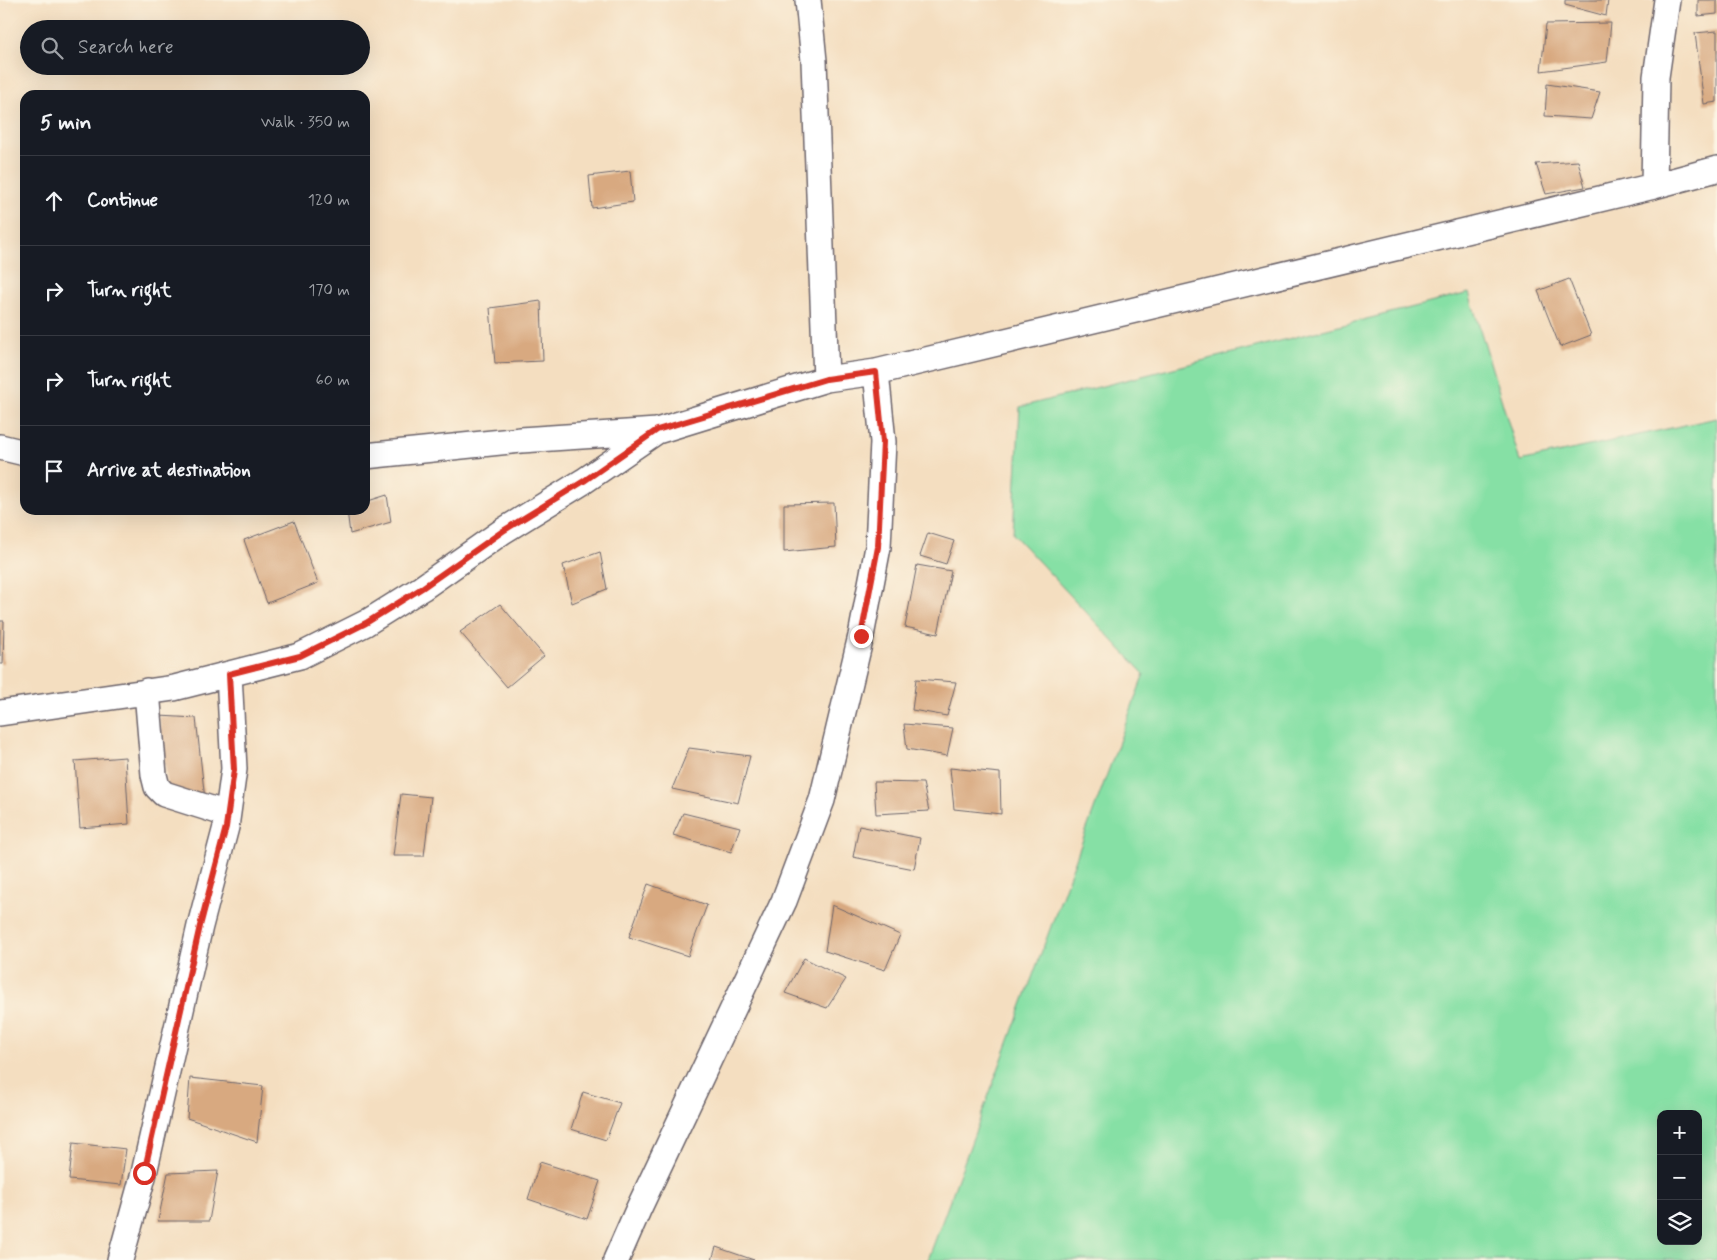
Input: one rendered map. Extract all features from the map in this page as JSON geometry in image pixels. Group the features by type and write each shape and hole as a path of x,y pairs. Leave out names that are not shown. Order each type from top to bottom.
{"street":[{"path":"808,0 814,61 826,379"},
{"path":"1654,186 1656,77 1667,0"},
{"path":"370,455 520,440 657,430 826,379 876,372 1654,186 1717,169"},
{"path":"616,1260 784,901 822,800 861,636 878,547 883,442 876,372"},
{"path":"0,713 174,688 300,656 366,623 422,588 503,531 584,481 657,430"},
{"path":"0,447 20,451"},
{"path":"120,1260 144,1173 198,936 226,827 234,770 229,674"},
{"path":"147,691 154,775 157,787 164,794 227,814"}],"green space":[{"path":"1469,293 1520,461 1717,418 1717,1260 928,1260 1144,674 1013,534 1020,407"}],"building":[{"path":"1565,0 1608,0 1606,16 1565,5"},
{"path":"1698,0 1717,0 1717,14 1698,16"},
{"path":"1611,23 1607,62 1541,71 1546,24"},
{"path":"1717,31 1717,102 1704,104 1695,33"},
{"path":"1547,84 1600,92 1591,119 1545,116"},
{"path":"1578,161 1585,187 1546,194 1536,164"},
{"path":"630,171 633,202 592,208 589,176"},
{"path":"1569,279 1591,335 1560,347 1538,291"},
{"path":"541,301 543,361 495,363 490,308"},
{"path":"387,495 391,522 350,534 348,515 370,515 370,500"},
{"path":"834,503 836,547 784,552 784,504"},
{"path":"294,521 318,583 267,603 244,540"},
{"path":"928,533 954,541 946,564 920,556"},
{"path":"600,552 607,589 572,603 563,565"},
{"path":"917,565 951,571 938,634 905,627"},
{"path":"500,604 544,656 507,687 460,632"},
{"path":"0,621 4,621 3,664 0,664"},
{"path":"916,679 956,682 947,716 912,710"},
{"path":"159,716 196,718 205,800 168,790"},
{"path":"904,724 953,728 947,756 907,749"},
{"path":"689,748 750,756 738,803 672,789"},
{"path":"125,757 129,824 80,828 75,761"},
{"path":"950,768 1000,773 1001,814 954,809"},
{"path":"874,782 923,783 929,811 876,814"},
{"path":"401,794 431,797 424,856 393,856"},
{"path":"683,813 740,827 731,852 673,835"},
{"path":"859,826 920,838 914,869 853,857"},
{"path":"648,884 707,905 688,956 629,937"},
{"path":"832,905 900,935 885,970 825,951"},
{"path":"804,958 846,979 827,1008 785,993"},
{"path":"190,1078 263,1086 257,1142 187,1118"},
{"path":"583,1092 620,1103 606,1140 571,1129"},
{"path":"73,1143 126,1149 121,1185 69,1180"},
{"path":"540,1162 600,1181 587,1219 528,1199"},
{"path":"218,1171 209,1221 158,1221 168,1173"},
{"path":"716,1247 754,1260 712,1260"}],"route":[{"path":"144,1173 200,926 226,827 234,770 229,674 300,656 366,623 422,588 503,531 584,481 657,430 826,379 876,372 883,442 878,547 861,636"}]}
